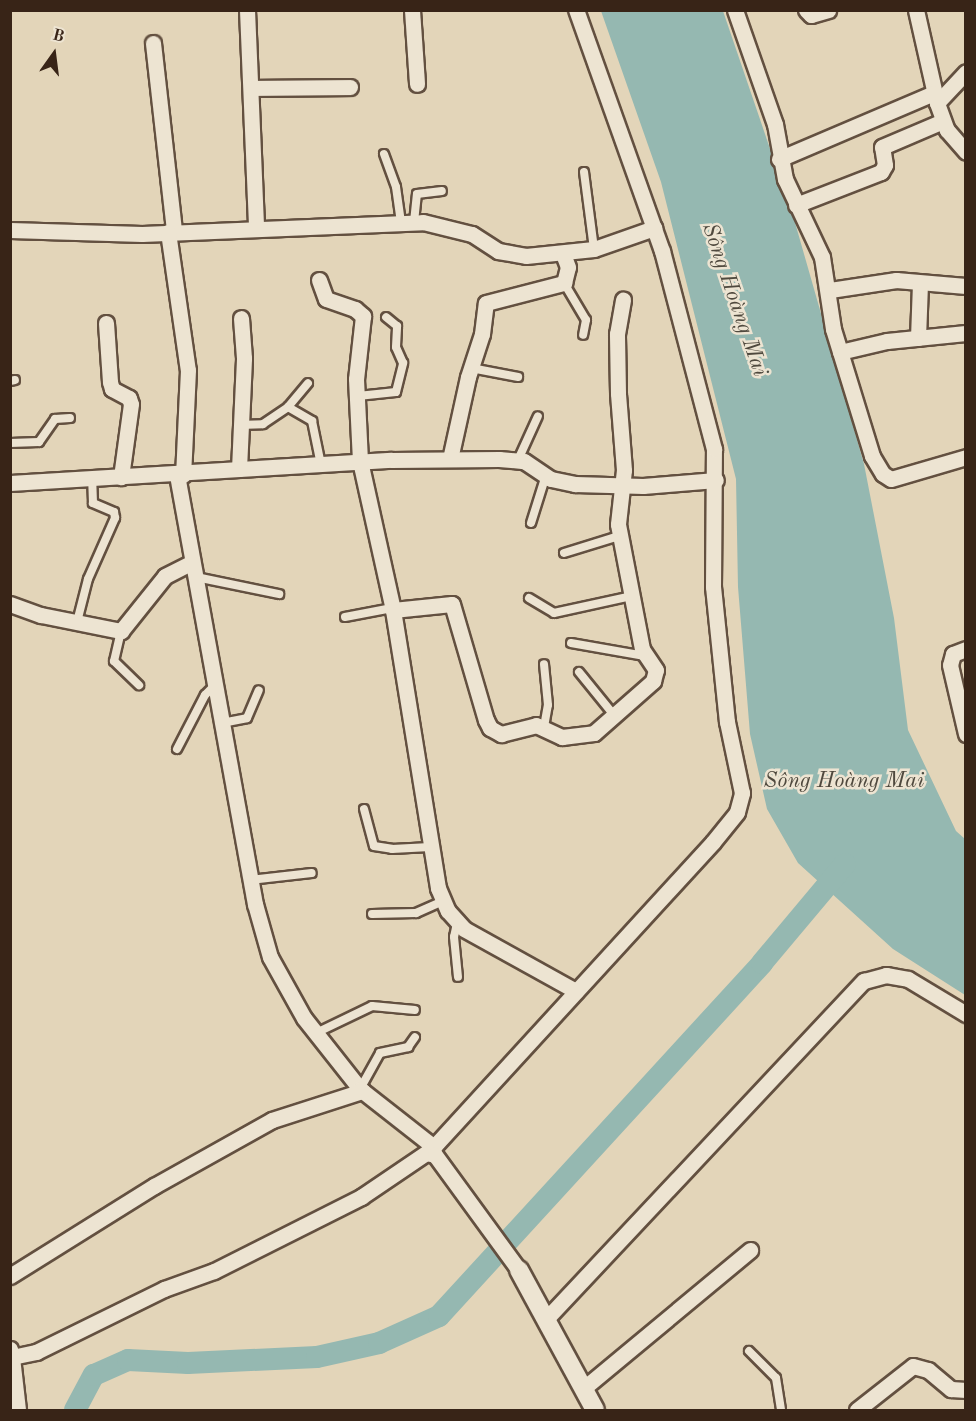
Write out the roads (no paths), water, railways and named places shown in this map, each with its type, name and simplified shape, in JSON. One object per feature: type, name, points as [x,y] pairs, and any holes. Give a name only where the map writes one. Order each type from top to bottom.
[{"type":"street","points":[[248,10],[253,88],[256,227]]},
{"type":"street","points":[[412,10],[417,84]]},
{"type":"street","points":[[18,1410],[11,1353],[55,1345],[164,1289],[214,1271],[326,1217],[431,1149],[737,812],[742,793],[727,722],[713,587],[716,480],[714,449],[654,228],[576,10]]},
{"type":"street","points":[[735,10],[775,124],[779,159],[795,205],[816,243],[830,290],[840,352],[872,456],[886,478],[900,479],[966,457]]},
{"type":"street","points":[[806,10],[811,15],[828,10]]},
{"type":"street","points":[[917,11],[935,98],[943,121],[965,154]]},
{"type":"street","points":[[153,43],[171,232],[188,370],[180,475],[192,570],[250,880],[270,957],[314,1034],[361,1090],[431,1149],[519,1270],[595,1410]]},
{"type":"street","points":[[779,159],[935,98],[966,72]]},
{"type":"street","points":[[253,88],[350,87]]},
{"type":"street","points":[[795,205],[881,172],[885,165],[882,147],[943,121]]},
{"type":"street","points":[[10,230],[171,232],[407,223],[448,226],[504,253],[563,254],[594,249],[654,228]]},
{"type":"street","points":[[450,459],[471,368],[482,334],[486,303],[564,283],[568,267],[563,254]]},
{"type":"street","points":[[319,280],[326,299],[355,309],[363,316],[358,396],[360,461],[393,609],[417,746],[430,847],[443,901],[457,923],[576,991]]},
{"type":"street","points":[[830,290],[896,280],[920,284],[966,286]]},
{"type":"street","points":[[918,338],[920,284]]},
{"type":"street","points":[[393,609],[452,604],[490,728],[501,734],[536,725],[544,727],[552,735],[578,737],[594,733],[653,681],[656,670],[645,656],[619,536],[622,485],[618,334],[623,300]]},
{"type":"street","points":[[239,469],[244,358],[241,318]]},
{"type":"street","points":[[106,323],[112,389],[129,398],[131,404],[121,477]]},
{"type":"street","points":[[840,352],[918,338],[966,333]]},
{"type":"street","points":[[10,483],[180,475],[360,461],[450,459],[518,460],[546,476],[566,483],[622,485],[716,480]]},
{"type":"street","points":[[10,603],[77,622],[122,631],[165,576],[192,570]]},
{"type":"street","points":[[966,649],[950,659],[960,682],[966,734]]},
{"type":"street","points":[[547,1318],[864,981],[886,975],[908,978],[966,1014]]},
{"type":"street","points":[[10,1276],[154,1186],[272,1120],[361,1090]]},
{"type":"street","points":[[584,1388],[750,1250]]},
{"type":"street","points":[[857,1410],[913,1366],[928,1370],[951,1389],[966,1390]]},
{"type":"lane","points":[[384,154],[407,223]]},
{"type":"lane","points":[[584,172],[594,249]]},
{"type":"lane","points":[[407,223],[417,194],[442,191]]},
{"type":"lane","points":[[564,283],[586,320],[583,335]]},
{"type":"lane","points":[[358,396],[396,392],[403,363],[396,347],[397,326],[386,317]]},
{"type":"lane","points":[[471,368],[518,377]]},
{"type":"lane","points":[[240,425],[263,424],[288,407],[308,383]]},
{"type":"lane","points":[[288,407],[312,421],[321,465]]},
{"type":"lane","points":[[518,460],[538,416]]},
{"type":"lane","points":[[10,443],[39,442],[55,419],[70,418]]},
{"type":"lane","points":[[531,523],[546,476]]},
{"type":"lane","points":[[77,622],[88,579],[115,518],[114,512],[93,503],[92,478]]},
{"type":"lane","points":[[564,553],[619,536]]},
{"type":"lane","points":[[192,570],[279,594]]},
{"type":"lane","points":[[529,598],[554,613],[631,596]]},
{"type":"lane","points":[[345,617],[393,609]]},
{"type":"lane","points":[[122,631],[114,661],[138,685]]},
{"type":"lane","points":[[571,643],[645,656]]},
{"type":"lane","points":[[544,664],[548,705],[544,727]]},
{"type":"lane","points":[[579,672],[614,716]]},
{"type":"lane","points":[[177,749],[200,703],[214,686]]},
{"type":"lane","points":[[222,723],[247,718],[259,690]]},
{"type":"lane","points":[[364,809],[374,846],[392,849],[430,847]]},
{"type":"lane","points":[[250,880],[312,873]]},
{"type":"lane","points":[[372,914],[416,913],[443,901]]},
{"type":"lane","points":[[457,923],[458,976]]},
{"type":"lane","points":[[314,1034],[372,1006],[415,1010]]},
{"type":"lane","points":[[361,1090],[380,1053],[408,1047],[415,1037]]},
{"type":"lane","points":[[749,1351],[776,1378],[781,1410]]},
{"type":"water","name":"Sông Hoàng Mai","points":[[601,11],[723,11],[794,219],[864,464],[894,618],[908,730],[956,831],[965,839],[965,995],[893,949],[798,863],[767,809],[750,734],[738,587],[736,479],[661,182]]},
{"type":"waterway","points":[[75,1410],[94,1375],[128,1360],[188,1363],[317,1357],[379,1343],[439,1316],[762,963],[845,864]]}]
